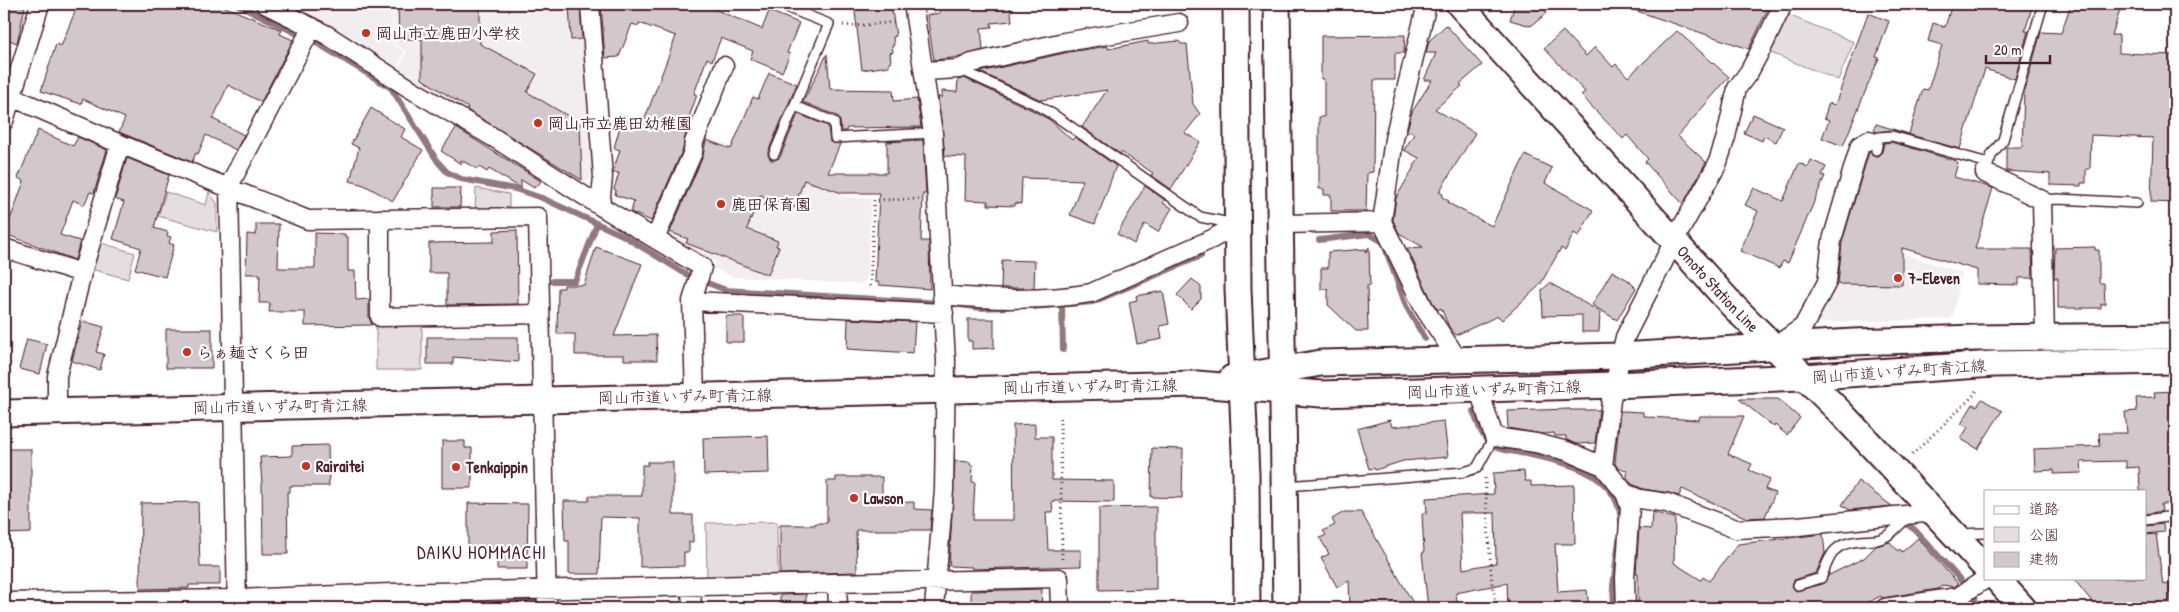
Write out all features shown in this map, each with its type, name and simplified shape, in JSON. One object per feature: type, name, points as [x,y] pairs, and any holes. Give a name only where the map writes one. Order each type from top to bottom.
[{"type":"street","points":[[4,121],[40,4]]},
{"type":"street","points":[[265,4],[308,35],[409,88],[496,139],[600,206],[702,267],[696,287],[694,395]]},
{"type":"street","points":[[590,4],[603,177],[600,206]]},
{"type":"street","points":[[1236,4],[1238,289],[1246,475],[1247,608]]},
{"type":"street","points":[[1277,4],[1286,608]]},
{"type":"street","points":[[1426,4],[1394,140],[1382,222],[1424,308],[1459,361]]},
{"type":"street","name":"Omoto Station Line","points":[[1459,4],[1773,347],[1895,470],[1984,566]]},
{"type":"street","points":[[1603,466],[1613,385],[1625,337],[1674,241],[1717,165],[1726,138],[1737,88],[1749,72],[1783,4]]},
{"type":"street","points":[[914,12],[933,133],[943,304],[945,389],[944,490],[934,608]]},
{"type":"street","points":[[924,71],[959,69],[972,63],[1064,42],[1178,23]]},
{"type":"street","points":[[237,604],[229,186],[308,35]]},
{"type":"street","points":[[655,239],[693,152],[694,142],[724,66]]},
{"type":"street","points":[[12,97],[120,144],[229,186],[308,220],[538,217],[546,608]]},
{"type":"street","points":[[57,412],[57,376],[82,273],[120,144]]},
{"type":"street","points":[[1773,347],[1803,327],[1827,282],[1835,231],[1860,145],[1872,145]]},
{"type":"street","points":[[1987,168],[2042,200],[2045,339]]},
{"type":"street","points":[[380,219],[380,317],[539,314]]},
{"type":"street","points":[[1281,224],[1382,222]]},
{"type":"street","points":[[696,287],[943,304],[981,298],[1073,296],[1091,293],[1212,239],[1238,224]]},
{"type":"street","points":[[4,248],[82,273]]},
{"type":"street","points":[[1282,380],[1321,363],[1620,356],[1976,338],[2045,339],[2175,336]]},
{"type":"street","name":"岡山市道いずみ町青江線","points":[[4,413],[1197,384],[1282,380],[1321,394],[1480,390],[1803,377],[1994,364],[2175,361]]},
{"type":"street","points":[[1480,390],[1490,443],[1536,444],[1567,451],[1603,466],[1625,493],[1630,506],[1625,578],[1626,608]]},
{"type":"street","points":[[1625,493],[1640,499],[1667,503],[1736,529],[1904,521],[1934,512]]},
{"type":"street","points":[[4,602],[237,604],[392,601],[546,590],[1059,578],[1060,608]]},
{"type":"street","points":[[1998,580],[2023,608]]},
{"type":"street","points":[[837,584],[838,608]]},
{"type":"street","points":[[1885,608],[1958,597],[1975,586]]},
{"type":"street","points":[[691,587],[692,608]]},
{"type":"lane","points":[[774,154],[829,24],[778,4]]},
{"type":"lane","points":[[1872,145],[1880,137],[1892,136],[1959,155],[1987,168],[1992,154],[2003,140],[2042,4]]},
{"type":"lane","points":[[959,69],[1035,104],[1054,115],[1200,217],[1238,224]]},
{"type":"lane","points":[[795,106],[834,122],[835,138],[933,133]]},
{"type":"lane","points":[[2042,200],[2058,199],[2137,203]]},
{"type":"lane","points":[[1284,486],[1464,472],[1477,468],[1490,443]]},
{"type":"lane","points":[[2146,520],[2175,516]]},
{"type":"lane","points":[[1798,585],[1821,578],[1837,546],[1852,541],[1881,539],[1904,521]]},
{"type":"lane","points":[[1956,534],[1984,532]]},
{"type":"path","points":[[829,24],[854,26],[914,12]]},
{"type":"path","points":[[860,288],[870,289],[874,200],[937,199]]},
{"type":"path","points":[[1895,470],[1974,395],[1979,386]]},
{"type":"path","points":[[1059,578],[1062,568],[1060,418]]},
{"type":"path","points":[[1479,464],[1487,481],[1492,585],[1498,608]]},
{"type":"shaded area","name":"岡山市立鹿田小学校","points":[[281,4],[393,4],[392,44],[405,52],[396,68],[324,23]]},
{"type":"shaded area","name":"岡山市立鹿田幼稚園","points":[[394,4],[582,4],[594,178],[583,182],[398,69],[407,52],[393,43]]},
{"type":"shaded area","points":[[706,137],[839,187],[840,197],[871,198],[867,279],[861,284],[733,277],[713,268],[715,262],[692,252],[675,239],[670,240],[664,237]]},
{"type":"shaded area","name":"7-Eleven","points":[[1841,233],[1962,273],[1952,319],[1813,323]]},
{"type":"green space","points":[[1781,12],[1854,42],[1838,80],[1766,51]]},
{"type":"green space","points":[[476,188],[509,194],[509,210],[475,209]]},
{"type":"green space","points":[[166,192],[206,205],[209,192],[217,203],[217,232],[158,216]]},
{"type":"green space","points":[[98,242],[135,253],[128,279],[91,269]]},
{"type":"green space","points":[[376,324],[422,324],[422,370],[376,370]]},
{"type":"green space","points":[[777,522],[778,577],[707,578],[706,523]]},
{"type":"building","points":[[4,4],[25,7],[17,43],[4,38]]},
{"type":"building","points":[[78,4],[94,10],[96,4],[218,4],[282,30],[280,34],[293,40],[261,102],[228,85],[213,119],[244,135],[236,150],[206,135],[198,154],[196,153],[192,162],[119,132],[125,118],[83,99],[81,104],[41,91],[56,44],[61,46]]},
{"type":"building","points":[[398,4],[480,4],[480,44],[537,74],[527,92],[580,123],[582,180],[467,110],[468,108],[422,79],[422,39],[399,39]]},
{"type":"building","points":[[569,4],[580,4],[582,39],[571,40]]},
{"type":"building","points":[[601,4],[702,4],[762,29],[769,11],[799,23],[787,53],[790,54],[782,72],[750,59],[753,51],[721,38],[712,61],[707,58],[694,94],[697,95],[684,131],[686,132],[683,149],[651,221],[631,212],[634,201],[615,195],[616,190],[614,189],[619,173],[613,173],[613,171],[620,150],[614,148],[623,115],[644,121],[676,36],[639,23],[638,26],[632,24],[619,57],[605,58]]},
{"type":"building","points":[[854,4],[891,4],[896,36],[893,37],[894,45],[892,46],[893,52],[890,53],[891,62],[889,66],[862,70]]},
{"type":"building","points":[[938,4],[1010,4],[1012,21],[991,23],[992,27],[981,28],[983,50],[960,57],[934,60],[927,15],[940,13]]},
{"type":"building","points":[[1515,4],[1539,4],[1547,13],[1531,26],[1510,20]]},
{"type":"building","points":[[1626,4],[1770,4],[1749,49],[1625,7]]},
{"type":"building","points":[[1952,4],[2033,4],[2015,79],[1985,69],[1960,149],[1893,130],[1874,131],[1876,124],[1909,134],[1923,89],[1928,90],[1942,45],[1928,41],[1933,23],[1945,27]]},
{"type":"building","points":[[2071,4],[2122,4],[2112,35],[2119,35],[2119,53],[2175,55],[2175,203],[2151,202],[2153,138],[2091,135],[2090,169],[2086,169],[2086,183],[2081,183],[2081,186],[2050,185],[2050,174],[2006,171],[2006,147],[2022,147],[2024,92],[2041,32],[2061,33]]},
{"type":"building","points":[[1868,13],[1889,21],[1876,57],[1879,58],[1843,146],[1822,138],[1829,120],[1824,118],[1829,103],[1835,105]]},
{"type":"building","points":[[1446,25],[1482,65],[1460,84],[1462,86],[1435,109],[1475,133],[1439,192],[1443,194],[1442,197],[1449,201],[1448,203],[1492,226],[1525,155],[1552,168],[1545,183],[1593,210],[1579,236],[1574,233],[1565,251],[1561,248],[1540,285],[1502,320],[1498,316],[1456,335],[1449,327],[1441,308],[1438,310],[1433,303],[1407,248],[1423,247],[1399,233],[1393,220],[1396,198],[1419,158],[1404,150],[1414,134],[1410,131],[1406,134],[1412,112],[1432,80],[1424,80],[1436,53],[1426,53],[1429,41]]},
{"type":"building","points":[[1563,31],[1586,56],[1595,47],[1613,67],[1616,64],[1628,77],[1677,31],[1729,77],[1678,136],[1706,162],[1683,204],[1645,162],[1648,159],[1627,135],[1623,139],[1595,110],[1581,95],[1585,92],[1544,48]]},
{"type":"building","points":[[1405,35],[1404,53],[1395,53],[1395,80],[1374,80],[1373,172],[1367,173],[1366,211],[1331,211],[1331,195],[1324,195],[1324,189],[1319,189],[1319,117],[1324,117],[1324,79],[1321,79],[1321,36]]},
{"type":"building","points":[[1148,41],[1148,44],[1179,41],[1181,44],[1187,44],[1193,104],[1200,114],[1185,133],[1200,142],[1171,189],[1151,175],[1153,173],[1121,152],[1120,154],[1082,127],[1107,90],[1041,100],[980,72],[1069,52],[1108,46],[1108,49]]},
{"type":"building","points":[[827,54],[830,89],[893,90],[894,101],[917,99],[921,127],[847,128],[846,131],[841,131],[840,121],[837,116],[803,102]]},
{"type":"building","points":[[769,73],[797,84],[768,152],[771,160],[780,157],[798,114],[828,126],[830,142],[840,144],[828,173],[887,173],[887,142],[923,140],[926,194],[923,194],[921,241],[929,241],[930,289],[879,285],[879,282],[875,282],[879,193],[842,193],[804,180],[794,208],[760,195],[747,229],[778,241],[776,246],[779,247],[768,275],[686,243],[688,239],[670,232],[703,156],[706,140],[731,149],[753,97],[758,99]]},
{"type":"building","points":[[964,78],[1050,120],[1072,140],[1075,137],[1116,166],[1095,224],[1070,215],[1083,180],[1022,178],[1021,204],[1015,203],[1015,206],[988,205],[988,201],[965,200],[966,157],[945,156],[938,97],[942,97],[942,91],[957,92],[958,80]]},
{"type":"building","points":[[371,108],[405,129],[401,137],[423,150],[393,201],[364,185],[350,181],[359,148],[351,144]]},
{"type":"building","points":[[1753,114],[1783,127],[1776,142],[1764,136],[1762,141],[1744,133]]},
{"type":"building","points":[[456,128],[541,181],[537,187],[535,186],[534,188],[521,180],[521,188],[489,169],[487,172],[479,167],[477,169],[461,160],[461,164],[441,151]]},
{"type":"building","points":[[38,130],[73,146],[78,137],[107,150],[94,193],[90,192],[84,205],[73,200],[60,235],[80,241],[75,260],[5,234],[24,181],[18,178]]},
{"type":"building","points":[[1891,142],[1956,161],[1958,163],[1954,177],[1993,188],[1975,249],[2032,249],[2033,278],[2019,278],[2019,285],[1977,284],[1977,270],[1902,248],[1902,285],[1838,284],[1842,242],[1869,152],[1874,156],[1878,156],[1882,152],[1884,143]]},
{"type":"building","points":[[127,158],[169,175],[154,228],[168,232],[167,236],[171,237],[169,243],[174,245],[165,277],[135,269],[141,248],[113,239],[124,202],[115,199]]},
{"type":"building","points":[[1811,160],[1826,167],[1822,175],[1825,176],[1788,263],[1783,261],[1779,268],[1740,251],[1758,211],[1745,205],[1754,188],[1783,201],[1799,163],[1808,167]]},
{"type":"building","points":[[1145,186],[1165,200],[1163,203],[1172,208],[1158,232],[1145,224],[1134,244],[1117,234]]},
{"type":"building","points":[[434,188],[461,188],[460,207],[434,207]]},
{"type":"building","points":[[256,224],[279,224],[278,268],[315,268],[315,233],[345,234],[345,237],[348,237],[348,271],[355,271],[356,300],[369,299],[369,317],[372,325],[305,326],[305,312],[269,312],[270,303],[259,303],[260,274],[246,274],[247,234],[256,235]]},
{"type":"building","points":[[517,230],[518,304],[447,305],[447,273],[429,273],[429,243],[494,242],[494,231]]},
{"type":"building","points":[[596,247],[642,264],[614,336],[656,335],[657,360],[624,360],[624,355],[575,355],[575,334],[557,334],[558,288],[564,288],[564,285],[584,285]]},
{"type":"building","points":[[1369,247],[1370,286],[1367,286],[1368,331],[1356,331],[1328,305],[1328,289],[1321,290],[1321,268],[1328,268],[1328,252],[1366,249],[1366,252]]},
{"type":"building","points":[[2095,247],[2095,250],[2099,250],[2099,283],[2104,283],[2105,304],[2101,304],[2101,308],[2058,308],[2058,278],[2054,278],[2055,248]]},
{"type":"building","points":[[1002,260],[1035,261],[1034,288],[1001,288]]},
{"type":"building","points":[[1612,271],[1628,280],[1636,288],[1617,320],[1592,305]]},
{"type":"building","points":[[1192,279],[1201,287],[1201,299],[1191,309],[1177,295]]},
{"type":"building","points":[[1550,283],[1600,312],[1599,332],[1582,332],[1582,315],[1543,316],[1542,290]]},
{"type":"building","points":[[1163,291],[1169,324],[1160,326],[1162,339],[1137,344],[1129,302],[1137,300],[1136,296]]},
{"type":"building","points":[[726,316],[742,316],[744,319],[744,342],[726,342]]},
{"type":"building","points":[[848,319],[915,322],[913,353],[847,349]]},
{"type":"building","points":[[968,319],[994,319],[994,348],[972,349],[972,341],[968,341]]},
{"type":"building","points":[[82,321],[104,327],[96,352],[104,354],[100,370],[72,361]]},
{"type":"building","points":[[166,329],[212,329],[212,368],[166,368]]},
{"type":"building","points":[[427,337],[518,337],[518,362],[453,357],[453,364],[427,364]]},
{"type":"building","points":[[27,339],[47,344],[40,374],[19,369]]},
{"type":"building","points":[[2175,391],[2175,504],[2161,504],[2162,511],[2146,514],[2146,490],[2140,490],[2139,467],[2126,468],[2126,461],[2081,462],[2082,473],[2054,474],[2054,470],[2035,471],[2034,449],[2100,446],[2099,433],[2127,433],[2125,412],[2137,411],[2136,398],[2155,397],[2154,392]]},
{"type":"building","points":[[1739,399],[1778,399],[1800,418],[1787,435]]},
{"type":"building","points":[[1982,399],[2002,411],[1978,449],[1961,439],[1968,427],[1961,424],[1973,404],[1977,406]]},
{"type":"building","points":[[1599,410],[1595,443],[1577,444],[1566,440],[1566,436],[1555,436],[1554,433],[1542,434],[1508,428],[1507,411]]},
{"type":"building","points":[[1620,411],[1643,412],[1643,416],[1648,417],[1699,420],[1700,416],[1744,416],[1728,454],[1752,464],[1749,470],[1770,479],[1765,489],[1775,493],[1765,517],[1747,518],[1682,489],[1679,496],[1643,489],[1632,484],[1627,478],[1627,470],[1619,469],[1615,464]]},
{"type":"building","points":[[1390,420],[1392,427],[1444,421],[1448,457],[1403,461],[1375,470],[1374,468],[1369,469],[1357,429]]},
{"type":"building","points":[[1035,424],[1035,437],[1052,437],[1052,480],[1114,481],[1114,502],[1052,501],[1053,512],[1046,512],[1048,550],[1081,550],[1081,566],[972,569],[972,567],[949,566],[955,461],[970,462],[970,465],[973,465],[972,482],[975,482],[973,520],[1014,520],[1013,425]]},
{"type":"building","points":[[768,436],[769,473],[704,475],[703,438]]},
{"type":"building","points":[[442,441],[465,441],[465,448],[472,448],[472,488],[442,488]]},
{"type":"building","points":[[328,445],[329,486],[290,486],[290,492],[287,492],[288,554],[263,554],[260,457],[292,456],[292,446]]},
{"type":"building","points":[[1152,448],[1183,449],[1182,498],[1151,497]]},
{"type":"building","points":[[4,449],[31,449],[31,533],[4,534]]},
{"type":"building","points":[[647,462],[673,462],[673,515],[693,515],[693,542],[689,542],[689,552],[684,552],[684,566],[640,567],[640,518],[601,517],[599,574],[569,574],[569,541],[565,541],[564,501],[589,501],[589,496],[642,496],[642,465],[648,465]]},
{"type":"building","points":[[1524,471],[1525,481],[1531,481],[1531,486],[1574,485],[1575,544],[1555,544],[1558,592],[1587,590],[1589,608],[1508,608],[1507,583],[1456,593],[1458,608],[1428,608],[1422,553],[1424,553],[1422,513],[1427,513],[1426,498],[1494,494],[1493,473]],"holes":[[[1460,513],[1495,513],[1496,563],[1463,569]]]},
{"type":"building","points":[[836,477],[882,477],[882,503],[914,502],[914,509],[932,510],[930,530],[856,530],[857,572],[780,574],[780,525],[827,523],[827,481],[836,481]]},
{"type":"building","points":[[1858,481],[1892,506],[1850,510],[1842,505]]},
{"type":"building","points":[[198,502],[200,567],[220,567],[220,585],[189,585],[189,588],[140,589],[141,503]]},
{"type":"building","points":[[468,503],[528,504],[527,569],[497,569],[497,549],[468,548]]},
{"type":"building","points":[[1156,507],[1156,589],[1099,590],[1099,508]]},
{"type":"building","points":[[1344,512],[1361,512],[1416,608],[1350,608],[1349,581],[1337,587],[1321,558],[1329,554],[1320,538],[1326,535],[1323,531],[1335,525],[1332,519]]},
{"type":"building","points":[[1652,512],[1675,518],[1674,563],[1701,580],[1703,577],[1709,581],[1738,544],[1823,534],[1825,553],[1816,573],[1794,580],[1792,586],[1796,591],[1823,584],[1829,575],[1864,558],[1876,546],[1890,542],[1898,551],[1900,549],[1902,552],[1918,538],[1958,584],[1954,587],[1943,585],[1938,589],[1882,598],[1881,596],[1856,608],[1638,608],[1638,573],[1636,573],[1639,528],[1651,529]]},
{"type":"building","points":[[2163,524],[2164,532],[2146,534],[2146,526]]},
{"type":"building","points":[[2156,534],[2163,585],[2169,584],[2172,608],[2097,608],[2075,580],[2146,580],[2146,535]]},
{"type":"building","points":[[1042,589],[1041,608],[971,608],[971,591]]},
{"type":"building","points":[[806,594],[806,608],[780,608],[780,595]]},
{"type":"waterway","points":[[237,4],[320,45],[391,88],[438,162],[447,172],[461,179],[515,189],[542,198],[622,235],[689,276],[726,290],[942,303]]},
{"type":"waterway","points":[[553,281],[575,281],[597,224]]},
{"type":"waterway","points":[[1319,240],[1369,234],[1383,242],[1406,306],[1425,339]]},
{"type":"waterway","points":[[1035,307],[1093,302],[1201,256]]},
{"type":"waterway","points":[[960,305],[981,308],[1007,307]]},
{"type":"waterway","points":[[1062,306],[1063,350]]},
{"type":"waterway","points":[[1473,411],[1482,433],[1493,447],[1567,464],[1598,479],[1610,490],[1618,505],[1621,523]]},
{"type":"waterway","points":[[1899,523],[1908,525],[1915,530],[1975,596],[1976,608]]},
{"type":"waterway","points":[[1614,608],[1613,586],[1619,540]]},
{"type":"place","name":"岡山市立鹿田小学校","points":[[366,33]]},
{"type":"place","name":"岡山市立鹿田幼稚園","points":[[538,123]]},
{"type":"place","name":"鹿田保育園","points":[[721,204]]},
{"type":"place","name":"7-Eleven","points":[[1898,278]]},
{"type":"place","name":"らぁ麺さくら田","points":[[187,352]]},
{"type":"place","name":"Rairaitei","points":[[306,466]]},
{"type":"place","name":"Tenkaippin","points":[[456,467]]},
{"type":"place","name":"Lawson","points":[[854,498]]},
{"type":"district","name":"DAIKU HOMMACHI","points":[[482,552]]}]
